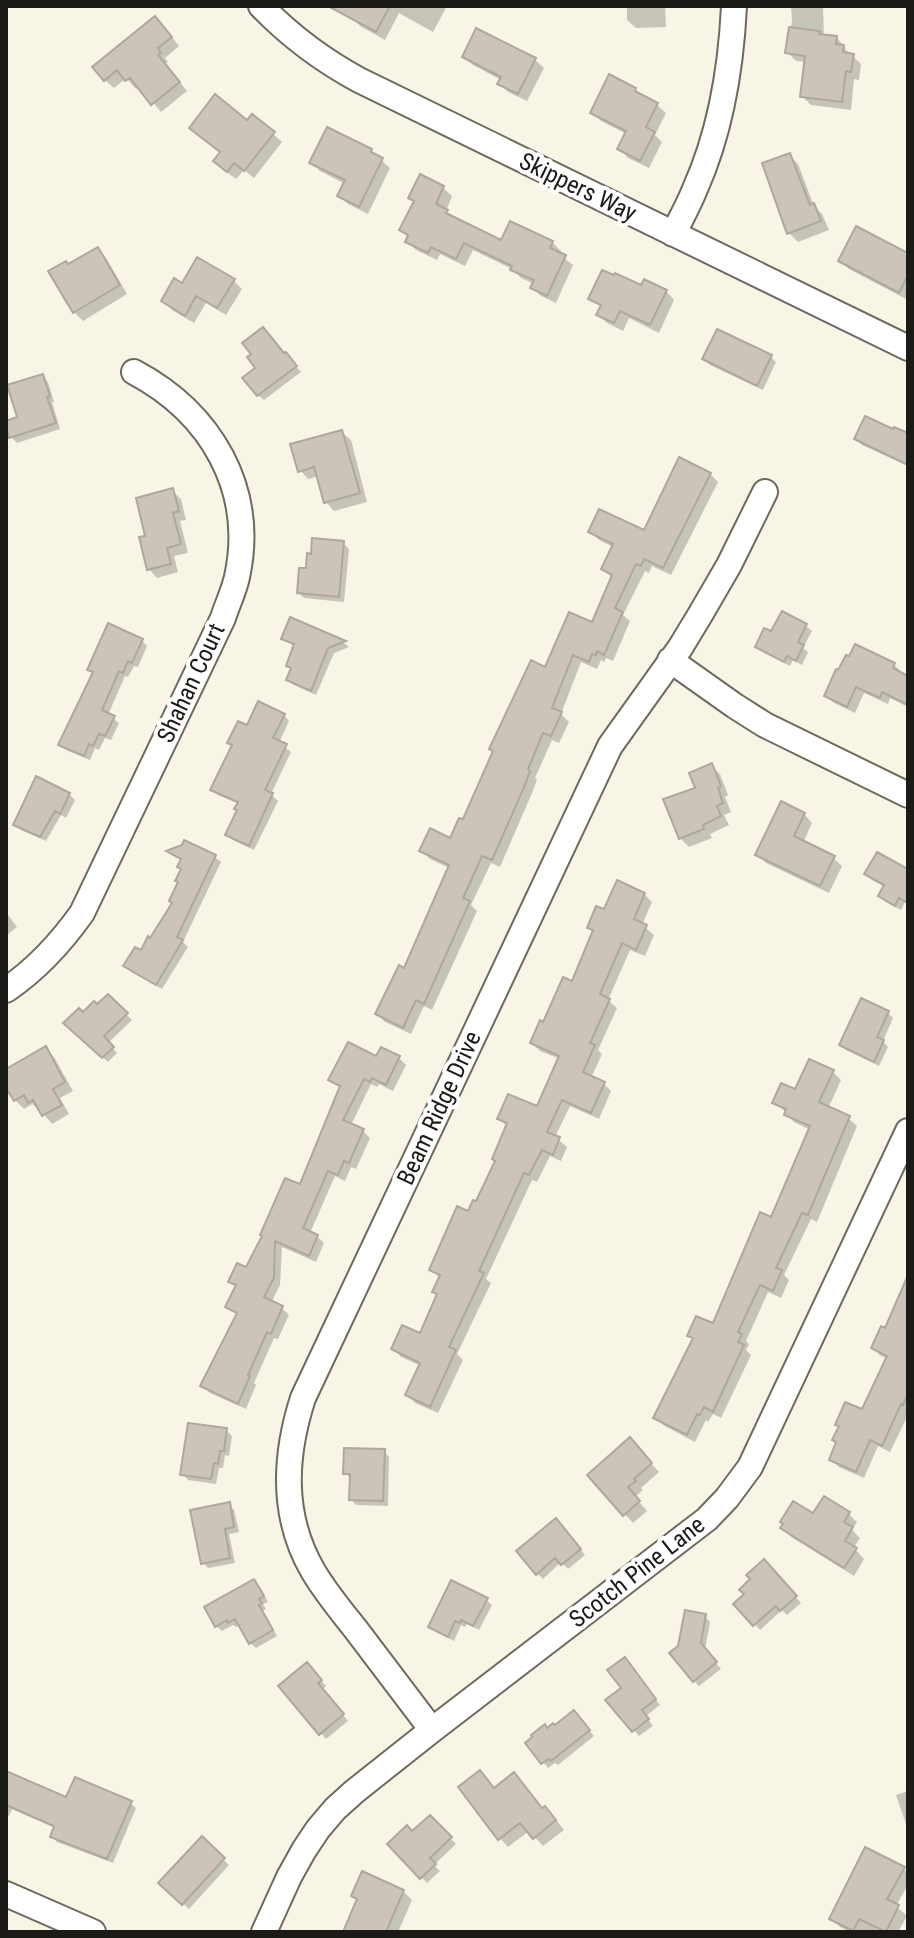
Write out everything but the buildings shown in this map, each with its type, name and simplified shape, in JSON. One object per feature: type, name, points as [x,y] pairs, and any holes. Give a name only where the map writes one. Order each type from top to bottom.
[{"type":"street","name":"Skippers Way","points":[[261,6],[311,51],[359,80],[908,348]]},
{"type":"street","points":[[673,234],[703,170],[721,112],[734,6]]},
{"type":"street","name":"Shahan Court","points":[[6,990],[51,954],[82,913],[223,618],[237,579],[241,549],[240,517],[222,458],[206,431],[185,407],[162,388],[134,372]]},
{"type":"street","name":"Beam Ridge Drive","points":[[432,1730],[324,1588],[308,1561],[294,1521],[289,1490],[288,1469],[294,1428],[303,1398],[595,775],[610,746],[680,648],[729,565],[765,492]]},
{"type":"street","points":[[670,660],[765,725],[908,795]]},
{"type":"street","name":"Scotch Pine Lane","points":[[264,1932],[289,1877],[318,1829],[335,1809],[432,1730],[707,1519],[727,1498],[750,1467],[908,1131]]},
{"type":"street","points":[[6,1894],[93,1932]]}]
